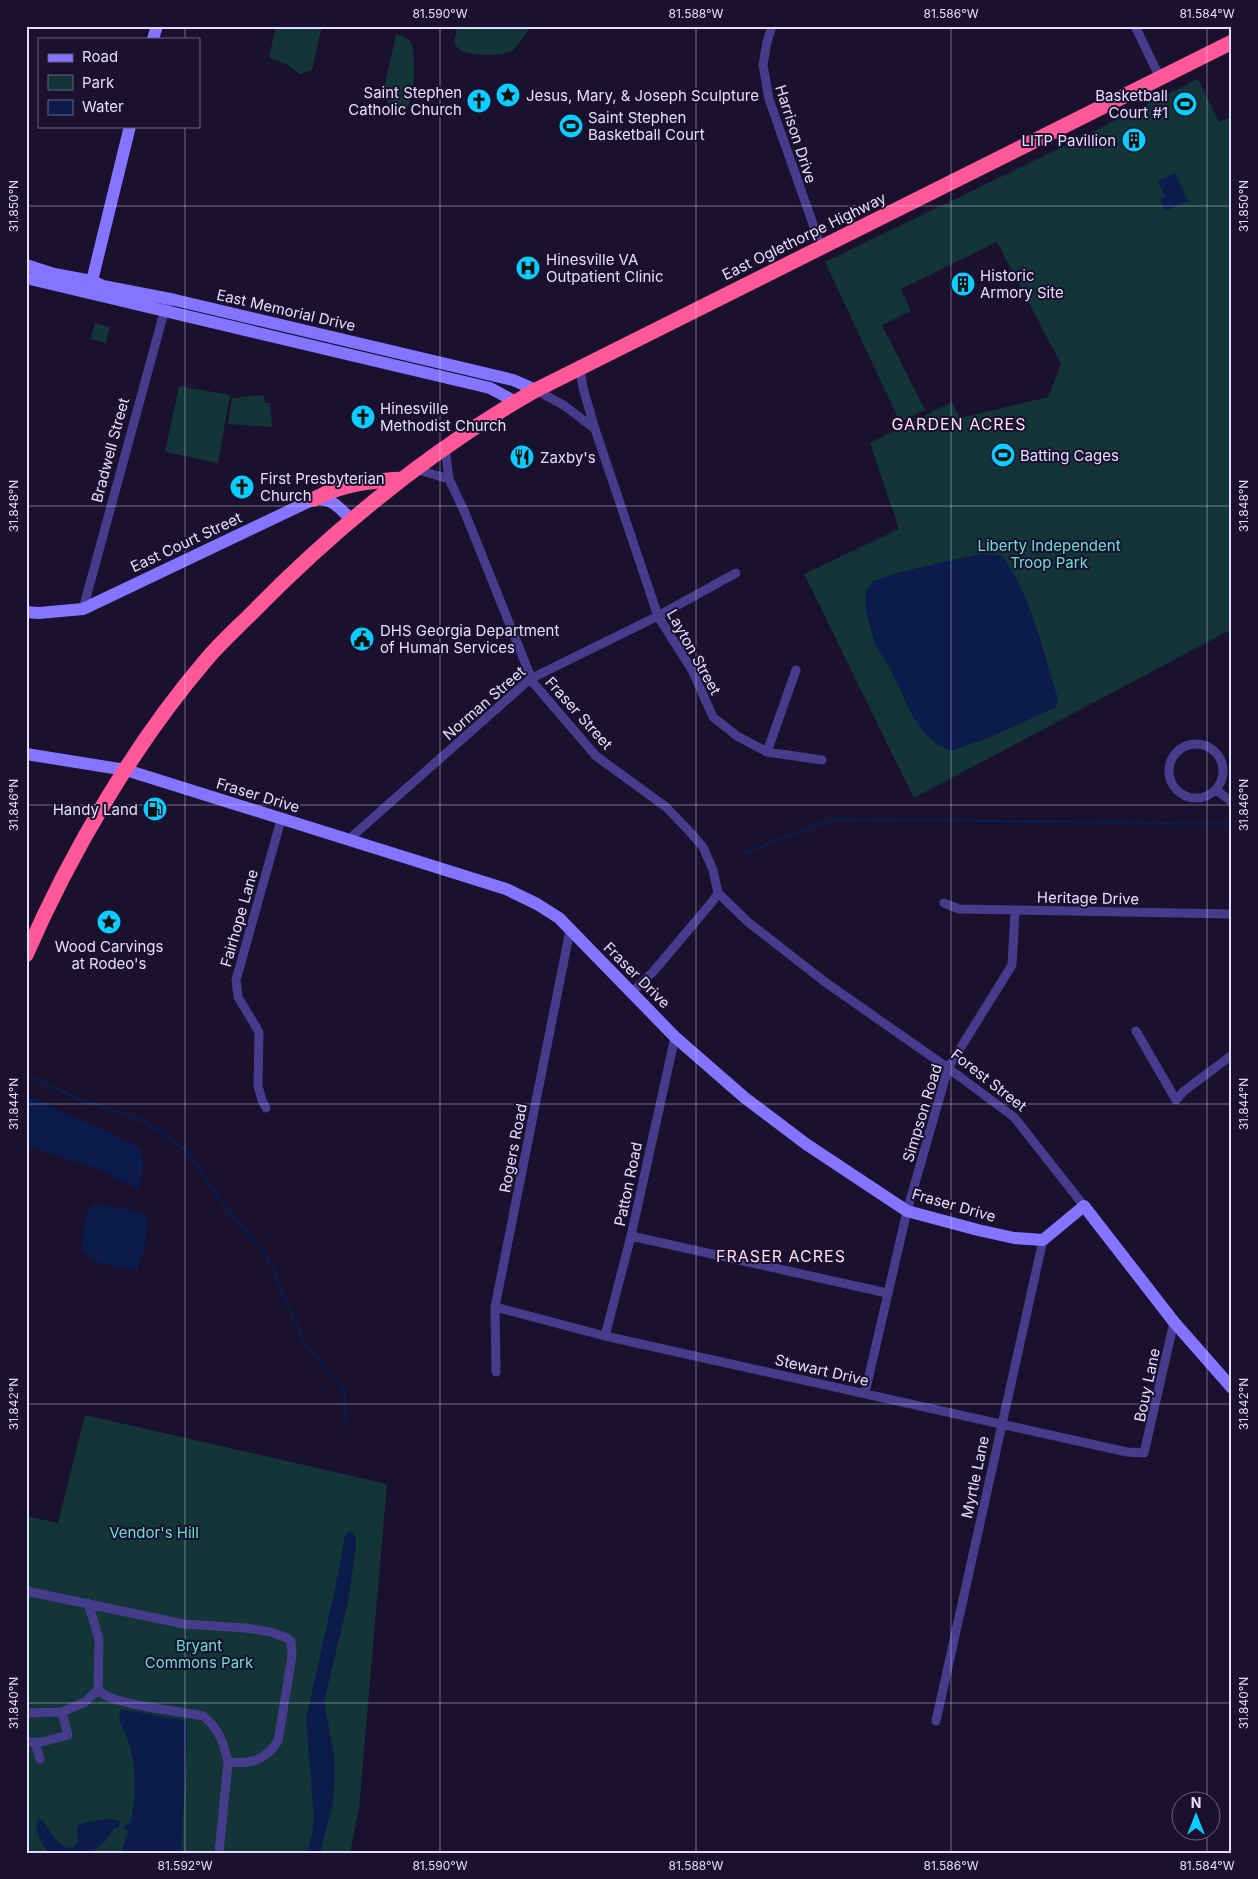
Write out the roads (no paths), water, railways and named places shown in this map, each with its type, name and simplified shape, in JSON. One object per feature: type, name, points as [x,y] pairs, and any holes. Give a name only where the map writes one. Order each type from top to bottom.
[{"type":"highway","name":"East Oglethorpe Highway","points":[[28,947],[73,857],[126,770],[165,712],[206,659],[278,586],[351,519],[401,479],[445,447],[536,390],[1232,42]]},
{"type":"highway","points":[[314,499],[331,490],[355,484],[374,480],[401,479]]},
{"type":"street","name":"Harrison Drive","points":[[772,26],[764,55],[763,74],[777,125],[821,247]]},
{"type":"street","points":[[1135,26],[1160,78]]},
{"type":"street","points":[[90,286],[130,128]]},
{"type":"street","name":"East Memorial Drive","points":[[26,265],[90,286],[513,380],[536,390]]},
{"type":"street","name":"East Memorial Drive","points":[[26,278],[90,286]]},
{"type":"street","name":"East Memorial Drive","points":[[166,304],[490,388],[516,402]]},
{"type":"street","name":"Bradwell Street","points":[[84,609],[166,304]]},
{"type":"street","name":"Layton Street","points":[[580,369],[583,388],[595,429],[658,616],[692,670],[713,716],[737,736],[767,752],[822,760]]},
{"type":"street","points":[[536,390],[565,406],[595,429]]},
{"type":"street","name":"Fraser Street","points":[[445,447],[448,479],[472,531],[530,678],[596,756],[666,807],[690,832],[703,847],[713,870],[718,893]]},
{"type":"street","points":[[415,469],[448,479]]},
{"type":"street","points":[[314,499],[324,498],[332,502],[351,519]]},
{"type":"street","name":"East Court Street","points":[[26,612],[39,613],[84,609],[314,499]]},
{"type":"street","name":"Norman Street","points":[[348,840],[530,678],[658,616],[736,573]]},
{"type":"street","points":[[767,752],[796,670]]},
{"type":"street","points":[[1195,743],[1208,746],[1216,752],[1222,762],[1224,774],[1216,790],[1208,796],[1193,799],[1184,796],[1174,789],[1168,772],[1169,763],[1174,754],[1184,746],[1195,743]]},
{"type":"street","name":"Fraser Drive","points":[[26,754],[126,770],[506,889],[537,904],[559,918],[675,1037],[745,1098],[806,1144],[907,1211],[1014,1238],[1043,1240]]},
{"type":"street","points":[[1216,790],[1232,802]]},
{"type":"street","name":"Fairhope Lane","points":[[266,1108],[258,1086],[259,1032],[238,997],[236,980],[281,820]]},
{"type":"street","points":[[632,992],[653,972],[718,893]]},
{"type":"street","name":"Forest Street","points":[[718,893],[748,922],[825,982],[948,1068],[1014,1117],[1174,1322],[1232,1388]]},
{"type":"street","name":"Heritage Drive","points":[[944,903],[959,909],[1232,914]]},
{"type":"street","name":"Simpson Road","points":[[865,1394],[907,1211],[948,1068],[1012,965],[1015,911]]},
{"type":"street","name":"Rogers Road","points":[[496,1372],[495,1307],[570,930]]},
{"type":"street","points":[[1136,1031],[1176,1100],[1184,1091],[1232,1055]]},
{"type":"street","name":"Patton Road","points":[[605,1336],[631,1236],[675,1037]]},
{"type":"street","points":[[1043,1240],[1084,1206]]},
{"type":"street","points":[[631,1236],[887,1293]]},
{"type":"street","name":"Myrtle Lane","points":[[936,1721],[1043,1240]]},
{"type":"street","name":"Stewart Drive","points":[[495,1307],[605,1336],[1001,1425],[1127,1452],[1144,1453]]},
{"type":"street","name":"Bouy Lane","points":[[1144,1453],[1174,1322]]},
{"type":"street","points":[[26,1590],[184,1624],[246,1628],[271,1632],[287,1638],[291,1642],[292,1656],[278,1742],[270,1753],[255,1761],[228,1762]]},
{"type":"street","points":[[88,1603],[99,1639],[98,1690],[103,1695],[121,1701],[203,1716],[212,1723],[220,1737],[228,1762],[219,1853]]},
{"type":"street","points":[[26,1713],[62,1712],[85,1702],[98,1690]]},
{"type":"street","points":[[40,1759],[31,1742],[68,1735],[62,1712]]},
{"type":"water","points":[[1175,173],[1188,201],[1165,211],[1160,200],[1165,197],[1158,181]]},
{"type":"water","points":[[980,554],[1001,555],[1012,571],[1035,624],[1058,698],[1056,707],[991,737],[951,751],[926,735],[912,715],[890,668],[875,645],[865,605],[866,591],[873,581],[900,572]]},
{"type":"water","points":[[26,1096],[42,1101],[66,1114],[114,1134],[141,1149],[143,1169],[138,1188],[99,1169],[26,1146]]},
{"type":"water","points":[[95,1204],[146,1214],[147,1229],[145,1243],[137,1270],[100,1263],[89,1257],[81,1248],[87,1211]]},
{"type":"water","points":[[349,1531],[354,1534],[356,1542],[354,1562],[348,1601],[324,1702],[334,1754],[333,1804],[320,1853],[307,1853],[314,1816],[306,1719],[345,1536]]},
{"type":"water","points":[[121,1709],[187,1721],[181,1853],[121,1853],[129,1830],[124,1829],[126,1823],[130,1824],[133,1811],[135,1785],[129,1744],[119,1720]]},
{"type":"water","points":[[38,1819],[42,1820],[57,1841],[67,1848],[74,1847],[78,1841],[77,1829],[79,1825],[100,1820],[111,1819],[120,1821],[119,1828],[114,1828],[101,1845],[94,1850],[70,1854],[49,1853],[39,1837]]},
{"type":"waterway","points":[[745,853],[833,819],[1232,824]]},
{"type":"waterway","points":[[26,1075],[81,1100],[146,1122],[186,1151],[226,1208],[268,1258],[305,1344],[344,1389],[346,1426]]},
{"type":"place","name":"Jesus, Mary, & Joseph Sculpture","points":[[508,95]]},
{"type":"place","name":"Saint Stephen Catholic Church","points":[[479,101]]},
{"type":"place","name":"Basketball Court #1","points":[[1185,104]]},
{"type":"place","name":"Saint Stephen Basketball Court","points":[[571,126]]},
{"type":"place","name":"LITP Pavillion","points":[[1134,140]]},
{"type":"place","name":"Hinesville VA Outpatient Clinic","points":[[528,268]]},
{"type":"place","name":"Historic Armory Site","points":[[963,284]]},
{"type":"place","name":"Hinesville Methodist Church","points":[[363,417]]},
{"type":"place","name":"Batting Cages","points":[[1003,455]]},
{"type":"place","name":"Zaxby's","points":[[522,457]]},
{"type":"place","name":"First Presbyterian Church","points":[[242,487]]},
{"type":"place","name":"DHS Georgia Department of Human Services","points":[[362,639]]},
{"type":"place","name":"Handy Land","points":[[155,809]]},
{"type":"place","name":"Wood Carvings at Rodeo's","points":[[109,922]]},
{"type":"district","name":"GARDEN ACRES","points":[[959,424]]},
{"type":"district","name":"FRASER ACRES","points":[[781,1256]]},
{"type":"park label","name":"Liberty Independent Troop Park","points":[[1049,554]]},
{"type":"park label","name":"Vendor's Hill","points":[[154,1532]]},
{"type":"park label","name":"Bryant Commons Park","points":[[199,1654]]}]
